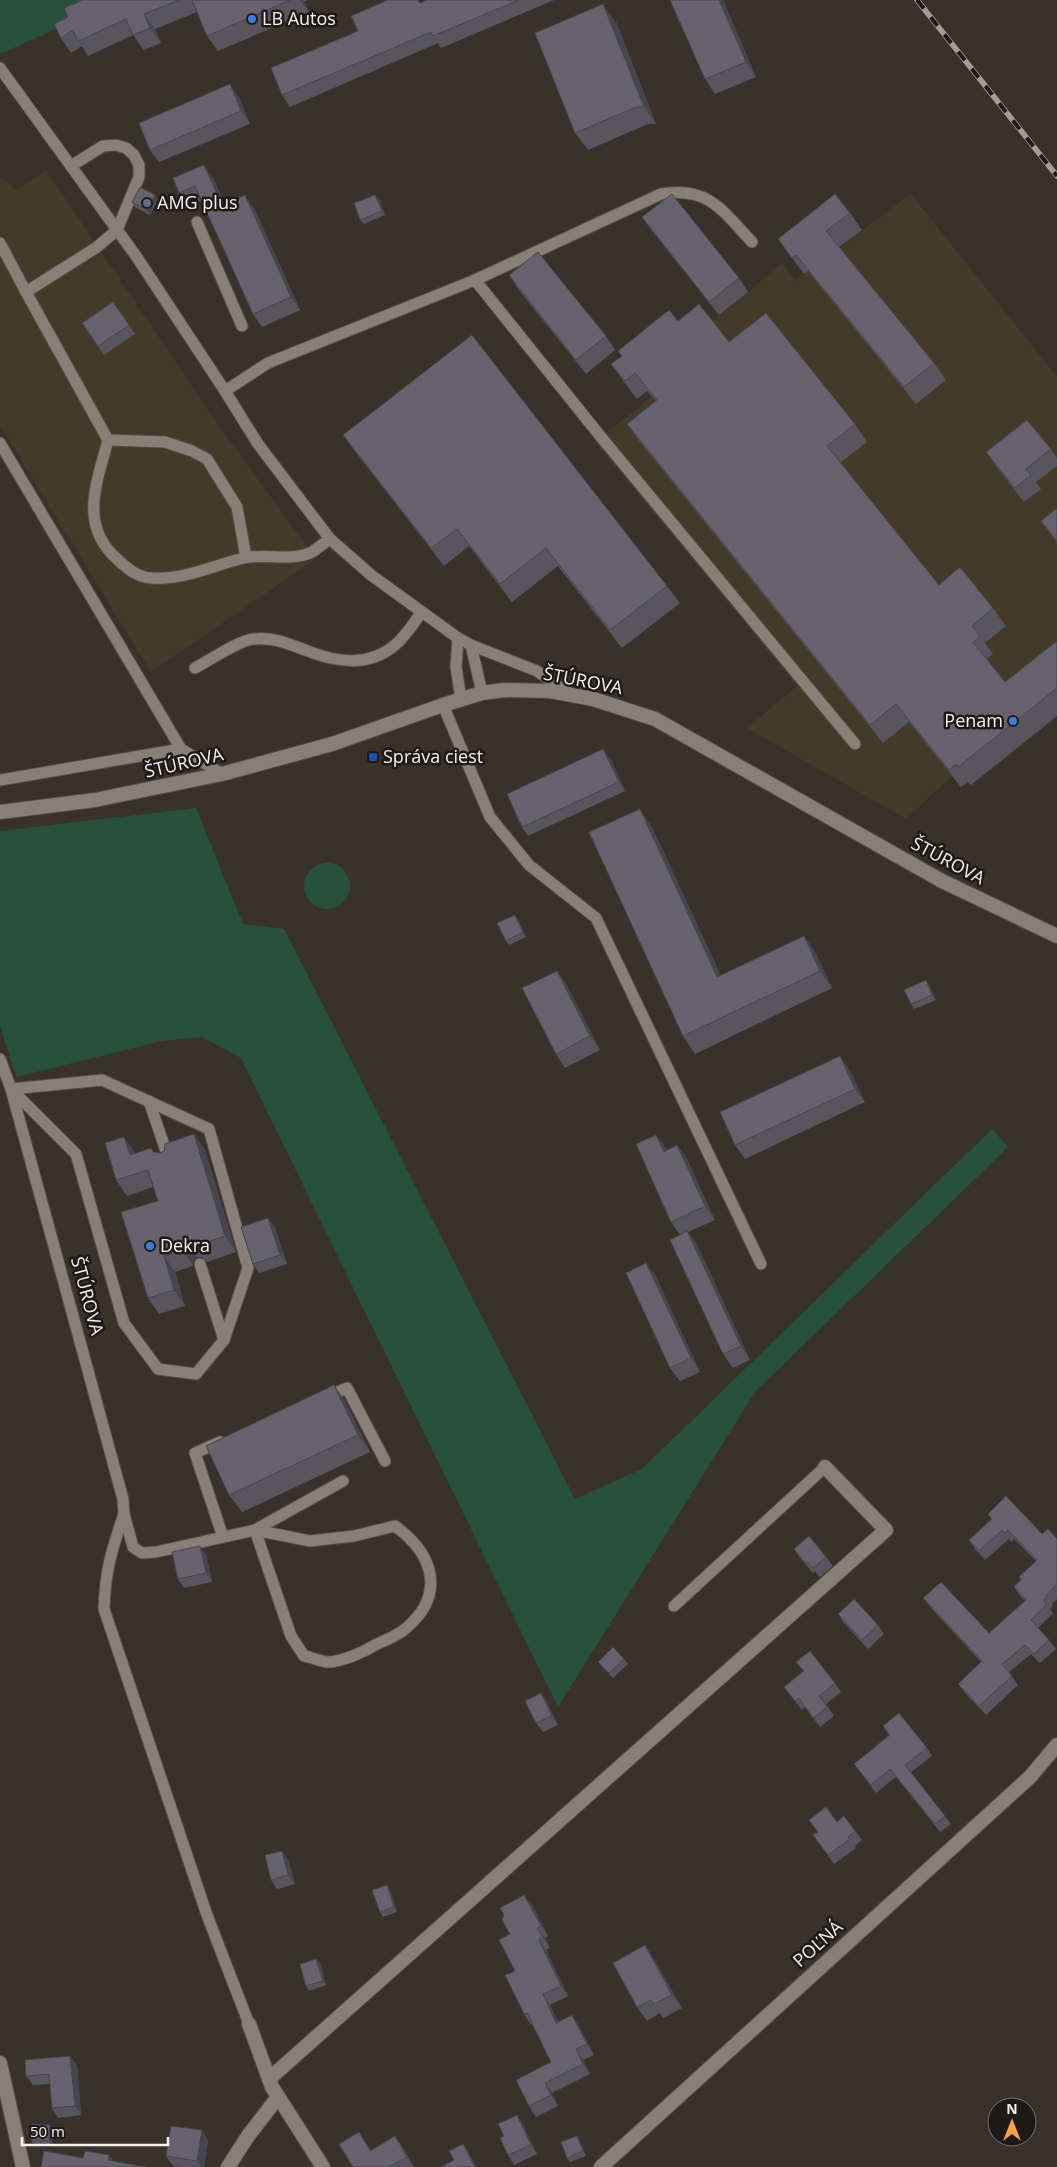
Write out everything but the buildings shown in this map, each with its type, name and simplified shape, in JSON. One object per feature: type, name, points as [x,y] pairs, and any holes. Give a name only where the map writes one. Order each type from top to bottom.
[{"type":"street","name":"ŠTÚROVA","points":[[0,812],[95,800],[222,774],[332,744],[461,698],[482,693],[528,690],[570,694],[607,702],[655,719],[942,881],[1057,936]]},
{"type":"street","points":[[269,2079],[886,1530],[825,1467]]},
{"type":"street","name":"POĽNÁ","points":[[601,2167],[1030,1776],[1057,1745]]},
{"type":"street","points":[[249,2024],[269,2079],[323,2167]]},
{"type":"street","points":[[0,2062],[23,2167]]},
{"type":"street","points":[[228,2167],[278,2096]]},
{"type":"lane","points":[[0,68],[117,230],[226,391],[258,444],[330,539],[371,575],[458,638],[537,671],[570,694]]},
{"type":"lane","points":[[26,292],[97,248],[117,230],[139,177],[139,165],[134,155],[126,148],[116,145],[102,146],[71,166]]},
{"type":"lane","points":[[226,391],[268,363],[475,280],[661,194],[688,192],[703,196],[717,205],[752,242]]},
{"type":"lane","points":[[197,222],[242,326]]},
{"type":"lane","points":[[0,243],[108,440],[93,498],[97,528],[103,544],[134,574],[151,578],[181,576],[246,557],[292,557],[311,552],[330,539]]},
{"type":"lane","points":[[475,280],[601,437],[855,744]]},
{"type":"lane","points":[[108,440],[165,442],[192,451],[207,459],[237,507],[246,557]]},
{"type":"lane","points":[[0,443],[181,748],[222,774]]},
{"type":"lane","points":[[195,668],[251,639],[284,641],[336,661],[369,659],[397,644],[422,612]]},
{"type":"lane","points":[[458,638],[456,667],[461,698]]},
{"type":"lane","points":[[471,645],[482,693]]},
{"type":"lane","points":[[443,705],[490,817],[529,865],[596,918],[761,1264]]},
{"type":"lane","points":[[0,780],[181,748]]},
{"type":"lane","name":"ŠTÚROVA","points":[[0,1059],[10,1089],[123,1499],[124,1514],[133,1547],[142,1553],[156,1552],[255,1530]]},
{"type":"lane","points":[[10,1089],[102,1080],[209,1128],[248,1268],[224,1340]]},
{"type":"lane","name":"ŠTÚROVA","points":[[10,1089],[76,1154],[124,1323],[158,1369],[196,1374],[224,1340]]},
{"type":"lane","points":[[149,1101],[169,1162]]},
{"type":"lane","points":[[200,1264],[224,1340]]},
{"type":"lane","points":[[312,1404],[347,1388],[385,1461]]},
{"type":"lane","points":[[223,1537],[195,1453],[231,1438]]},
{"type":"lane","points":[[674,1606],[825,1467]]},
{"type":"lane","points":[[255,1530],[343,1481]]},
{"type":"lane","points":[[124,1514],[110,1555],[105,1582],[104,1609],[207,1915],[249,2024]]},
{"type":"lane","points":[[395,1526],[411,1538],[422,1551],[432,1574],[426,1605],[404,1630],[360,1654],[327,1662],[304,1656],[291,1636],[255,1530],[310,1541],[354,1536],[395,1526]]},
{"type":"shaded area","points":[[46,170],[214,419],[316,559],[151,672],[0,425],[0,177],[16,190]]},
{"type":"shaded area","name":"Penam","points":[[911,194],[1057,377],[1057,716],[971,785],[968,782],[961,787],[952,776],[906,819],[747,728],[797,686],[595,442],[724,339],[712,322],[782,263],[795,281]]},
{"type":"green space","points":[[0,0],[122,0],[0,54]]},
{"type":"green space","points":[[196,808],[243,924],[284,929],[575,1499],[642,1469],[992,1129],[1008,1147],[755,1392],[558,1707],[241,1058],[202,1037],[161,1041],[16,1077],[0,1026],[0,831]]},
{"type":"green space","points":[[332,863],[336,864],[346,873],[349,877],[349,895],[340,905],[332,909],[322,909],[314,905],[305,895],[304,881],[308,873],[318,864]]},
{"type":"railway","points":[[917,0],[1057,176]]},
{"type":"place","name":"LB Autos","points":[[252,19]]},
{"type":"place","name":"AMG plus","points":[[147,203]]},
{"type":"place","name":"Penam","points":[[1013,721]]},
{"type":"place","name":"Správa ciest","points":[[373,757]]},
{"type":"place","name":"Dekra","points":[[150,1246]]}]
